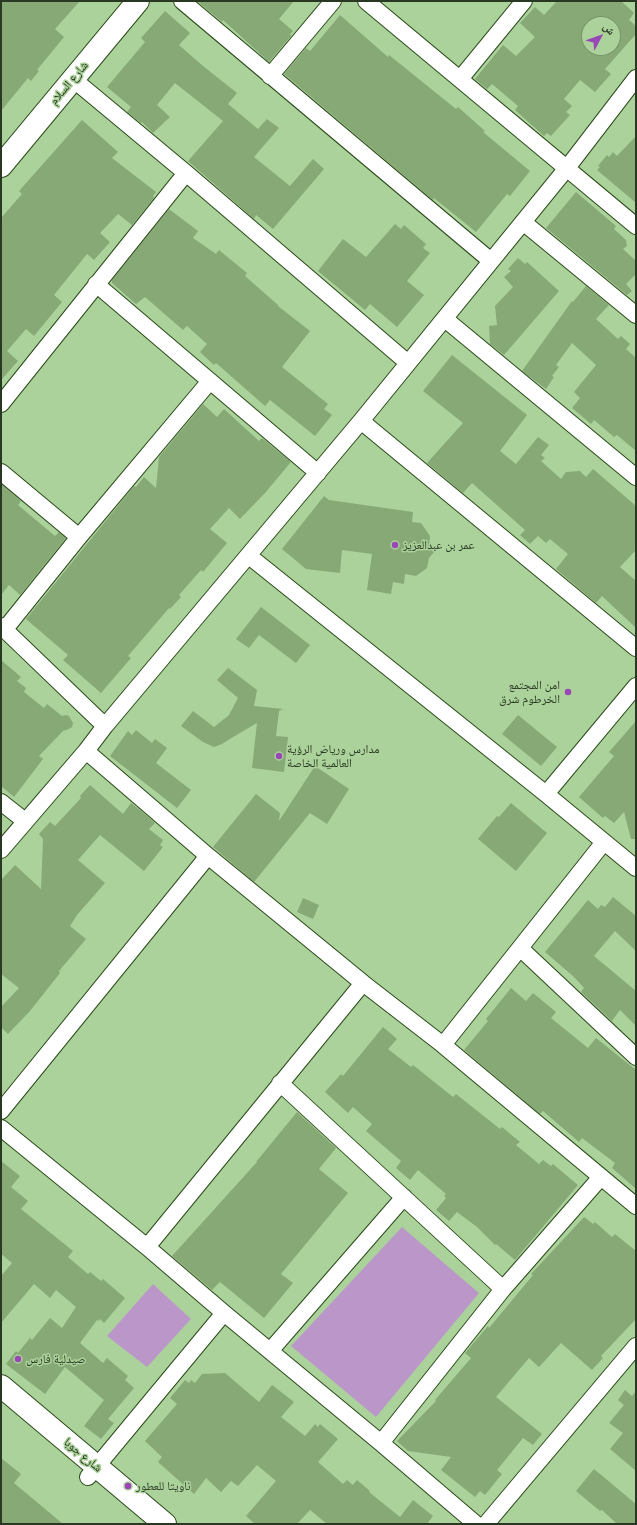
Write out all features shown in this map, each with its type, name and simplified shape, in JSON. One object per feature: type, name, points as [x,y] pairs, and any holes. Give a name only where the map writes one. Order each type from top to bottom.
[{"type":"street","name":"شارع السلام","points":[[1,166],[138,1]]},
{"type":"street","points":[[182,1],[491,261]]},
{"type":"street","points":[[270,76],[333,1]]},
{"type":"street","points":[[366,1],[636,226]]},
{"type":"street","points":[[460,79],[524,1]]},
{"type":"street","points":[[1,850],[86,751],[105,726],[362,421],[567,168],[636,78]]},
{"type":"street","points":[[73,79],[186,173],[408,363]]},
{"type":"street","points":[[1,404],[186,173]]},
{"type":"street","points":[[523,222],[635,313]]},
{"type":"street","points":[[96,284],[318,473]]},
{"type":"street","points":[[445,319],[636,477]]},
{"type":"street","points":[[105,726],[3,628],[210,381]]},
{"type":"street","points":[[362,421],[636,648]]},
{"type":"street","points":[[1,472],[79,537]]},
{"type":"street","points":[[249,556],[636,868]]},
{"type":"street","points":[[546,794],[634,691]]},
{"type":"street","points":[[86,751],[208,856],[363,983],[443,1045],[636,1206]]},
{"type":"street","points":[[1,802],[25,821]]},
{"type":"street","points":[[443,1045],[604,842]]},
{"type":"street","points":[[1,1111],[208,856]]},
{"type":"street","points":[[520,948],[636,1057]]},
{"type":"street","points":[[147,1247],[363,983]]},
{"type":"street","points":[[280,1083],[503,1289]]},
{"type":"street","points":[[1,1128],[147,1247],[224,1314],[381,1443],[476,1524]]},
{"type":"street","points":[[381,1443],[503,1289],[601,1177]]},
{"type":"street","points":[[270,1351],[404,1197]]},
{"type":"street","points":[[92,1471],[224,1314]]},
{"type":"street","points":[[486,1524],[636,1346]]},
{"type":"street","name":"شارع جوبا","points":[[1,1386],[92,1471],[143,1524]]},
{"type":"street","name":"شارع جوبا","points":[[1,1405],[165,1524]]},
{"type":"shaded area","points":[[402,1227],[479,1293],[376,1417],[291,1346]]},
{"type":"shaded area","points":[[153,1284],[191,1319],[147,1367],[107,1336]]},
{"type":"building","points":[[1,1],[80,1],[55,29],[64,37],[37,70],[39,71],[31,81],[28,78],[1,111]]},
{"type":"building","points":[[197,1],[294,1],[279,19],[293,31],[290,34],[291,36],[269,62],[223,20],[222,22]]},
{"type":"building","points":[[557,1],[621,1],[634,13],[629,20],[636,26],[636,34],[621,51],[621,16],[581,16],[581,56],[617,56],[605,69],[611,74],[595,92],[580,80],[564,99],[572,106],[566,112],[570,115],[551,136],[547,133],[544,136],[515,110],[518,106],[492,84],[487,89],[475,79],[503,45],[516,56],[535,37],[520,23],[535,7],[544,15]]},
{"type":"building","points":[[165,11],[190,33],[179,45],[237,93],[228,104],[258,129],[267,119],[279,128],[254,157],[290,186],[313,159],[324,169],[273,229],[256,215],[254,219],[188,161],[223,121],[175,83],[157,105],[170,117],[153,133],[142,122],[141,123],[127,112],[131,107],[107,87],[145,42],[141,38]]},
{"type":"building","points":[[340,15],[388,57],[389,55],[456,109],[458,107],[485,131],[483,132],[530,171],[510,196],[507,194],[476,232],[434,198],[433,200],[284,74],[306,48],[310,51]]},
{"type":"building","points":[[82,120],[118,152],[112,158],[156,192],[153,196],[154,198],[132,225],[118,214],[100,233],[110,242],[94,260],[87,254],[54,295],[62,302],[34,336],[26,329],[7,351],[18,361],[1,380],[1,218],[22,194],[19,191]]},
{"type":"building","points":[[636,136],[636,203],[597,170],[600,167],[598,166],[607,155],[609,157],[613,152],[617,156]]},
{"type":"building","points":[[576,192],[616,226],[614,229],[626,240],[627,246],[623,249],[636,261],[636,274],[626,284],[632,291],[627,295],[546,228]]},
{"type":"building","points":[[169,209],[198,231],[193,238],[216,254],[219,250],[247,273],[245,276],[278,306],[310,331],[282,367],[328,404],[324,409],[332,415],[315,436],[270,400],[265,406],[216,363],[214,365],[200,352],[207,344],[187,326],[183,330],[145,297],[136,304],[112,283],[112,280]]},
{"type":"building","points":[[395,224],[401,229],[404,225],[426,244],[423,248],[430,253],[407,281],[424,295],[397,327],[370,304],[365,310],[318,271],[343,239],[366,257]]},
{"type":"building","points":[[518,258],[525,264],[527,262],[559,291],[504,355],[490,344],[489,326],[497,325],[495,306],[513,287],[504,277],[511,271],[508,269]]},
{"type":"building","points":[[586,286],[609,305],[596,319],[618,339],[621,336],[630,344],[626,349],[636,358],[636,451],[617,435],[614,437],[594,420],[591,424],[572,408],[580,398],[574,392],[596,365],[572,343],[556,365],[559,367],[552,376],[554,377],[546,389],[522,371],[572,301],[573,302]]},
{"type":"building","points":[[452,355],[527,415],[500,451],[516,464],[538,437],[549,445],[541,455],[545,458],[541,461],[561,479],[566,472],[580,471],[586,477],[593,469],[636,506],[636,550],[620,567],[636,581],[636,628],[602,596],[596,603],[556,569],[568,554],[550,539],[546,543],[538,536],[530,544],[520,535],[525,530],[472,483],[463,493],[427,463],[463,423],[423,391]]},
{"type":"building","points":[[203,404],[217,417],[224,409],[259,441],[262,438],[291,462],[265,493],[240,519],[229,508],[210,529],[227,543],[203,572],[201,570],[179,595],[181,597],[170,609],[169,608],[128,656],[131,658],[101,693],[63,660],[68,655],[26,619],[134,486],[136,487],[144,477],[156,488],[159,457]]},
{"type":"building","points":[[1,484],[21,501],[18,505],[55,536],[59,532],[66,538],[20,595],[9,585],[1,595]]},
{"type":"building","points":[[324,496],[329,500],[413,512],[412,522],[421,523],[430,536],[429,546],[434,552],[429,558],[427,568],[416,576],[405,574],[404,584],[393,582],[391,594],[367,590],[372,554],[342,550],[340,573],[306,569],[282,549]]},
{"type":"building","points":[[261,607],[310,645],[296,663],[259,635],[249,648],[236,639]]},
{"type":"building","points":[[1,660],[21,677],[17,681],[26,688],[24,692],[44,708],[47,704],[62,716],[69,716],[73,723],[72,727],[63,731],[39,756],[43,759],[14,797],[1,786]]},
{"type":"building","points":[[228,668],[257,690],[254,706],[283,709],[279,711],[276,736],[288,737],[284,772],[252,768],[257,723],[222,744],[214,747],[203,742],[181,726],[193,711],[214,727],[229,715],[238,698],[217,680]]},
{"type":"building","points":[[518,715],[557,747],[541,766],[502,734]]},
{"type":"building","points":[[636,721],[636,839],[631,839],[624,812],[614,823],[605,816],[603,818],[579,797],[614,756],[609,752]]},
{"type":"building","points":[[136,730],[152,743],[155,739],[167,748],[156,763],[191,790],[177,808],[110,756],[128,731],[132,735]]},
{"type":"building","points":[[315,766],[349,789],[327,824],[310,813],[254,882],[213,847],[256,794],[280,813],[279,821]]},
{"type":"building","points":[[90,785],[123,814],[131,803],[140,810],[155,823],[149,829],[163,840],[160,845],[163,847],[144,871],[100,835],[78,860],[105,883],[77,915],[70,926],[86,939],[59,971],[60,973],[30,1011],[8,1034],[1,1027],[1,1007],[19,988],[1,974],[1,880],[15,865],[41,889],[43,839],[39,834],[50,822],[55,826],[81,798],[80,796]]},
{"type":"building","points":[[511,803],[547,833],[516,871],[478,839],[497,816],[499,817]]},
{"type":"building","points":[[613,897],[636,916],[636,951],[615,931],[594,956],[636,991],[636,1026],[620,1010],[612,1021],[581,992],[584,988],[574,977],[545,952],[588,900],[598,909],[601,905],[605,907]]},
{"type":"building","points":[[303,898],[319,905],[313,919],[297,912]]},
{"type":"building","points":[[511,988],[526,1001],[533,993],[556,1012],[551,1018],[588,1048],[596,1038],[636,1070],[636,1189],[612,1168],[615,1163],[582,1138],[579,1142],[543,1111],[540,1114],[464,1050],[488,1021],[486,1019]]},
{"type":"building","points":[[383,1027],[397,1039],[388,1049],[411,1067],[413,1065],[453,1097],[456,1094],[500,1129],[502,1127],[520,1142],[516,1145],[539,1164],[543,1160],[551,1166],[553,1164],[578,1185],[515,1260],[457,1212],[449,1221],[436,1210],[446,1198],[444,1196],[446,1194],[418,1170],[410,1180],[396,1168],[401,1161],[366,1131],[372,1124],[353,1107],[348,1113],[325,1092],[341,1074],[343,1076]]},
{"type":"building","points":[[297,1112],[336,1148],[319,1169],[348,1193],[281,1274],[293,1283],[264,1318],[220,1282],[212,1290],[172,1256],[257,1162]]},
{"type":"building","points":[[1,1161],[20,1176],[11,1187],[28,1201],[21,1209],[73,1251],[68,1257],[88,1274],[90,1272],[101,1281],[103,1279],[125,1298],[104,1323],[100,1319],[99,1321],[97,1320],[80,1343],[103,1363],[107,1358],[128,1376],[125,1380],[134,1388],[108,1419],[114,1423],[101,1439],[84,1426],[104,1400],[65,1367],[45,1394],[6,1364],[16,1351],[18,1353],[30,1338],[32,1340],[50,1318],[62,1328],[76,1307],[56,1290],[50,1298],[34,1284],[1,1323],[1,1276],[12,1263],[1,1254]]},
{"type":"building","points":[[584,1217],[593,1224],[595,1222],[612,1237],[615,1234],[636,1251],[636,1319],[601,1356],[603,1358],[592,1370],[561,1343],[539,1367],[529,1358],[496,1397],[542,1434],[533,1445],[523,1438],[497,1470],[502,1474],[485,1495],[480,1491],[475,1497],[441,1470],[451,1457],[408,1451],[397,1441],[436,1401],[435,1400],[471,1358],[465,1353],[488,1326],[489,1328],[533,1275],[531,1274]]},
{"type":"building","points":[[225,1373],[259,1402],[272,1385],[294,1402],[281,1417],[305,1436],[315,1424],[318,1427],[320,1424],[338,1439],[318,1462],[343,1484],[347,1480],[353,1485],[357,1480],[370,1491],[369,1492],[400,1517],[413,1500],[433,1516],[427,1524],[327,1524],[310,1510],[297,1524],[255,1524],[246,1516],[276,1481],[257,1465],[238,1486],[231,1481],[221,1492],[206,1478],[194,1494],[158,1462],[162,1457],[145,1441],[177,1404],[170,1398],[185,1380],[189,1383],[191,1380],[195,1383],[202,1374]]},
{"type":"building","points":[[625,1390],[632,1396],[636,1391],[636,1471],[610,1449],[623,1433],[609,1423],[624,1405],[618,1400]]},
{"type":"building","points":[[1,1458],[21,1474],[14,1483],[63,1524],[1,1524]]},
{"type":"building","points":[[594,1469],[636,1504],[636,1524],[617,1524],[602,1510],[600,1511],[576,1491]]},
{"type":"place","name":"عمر بن عبدالعزيز","points":[[395,545]]},
{"type":"place","name":"امن المجتمع الخرطوم شرق","points":[[568,692]]},
{"type":"place","name":"مدارس ورياض الرؤية العالمية الخاصة","points":[[279,756]]},
{"type":"place","name":"صيدلية فارس","points":[[18,1359]]},
{"type":"place","name":"ناويتا للعطور","points":[[128,1486]]}]
